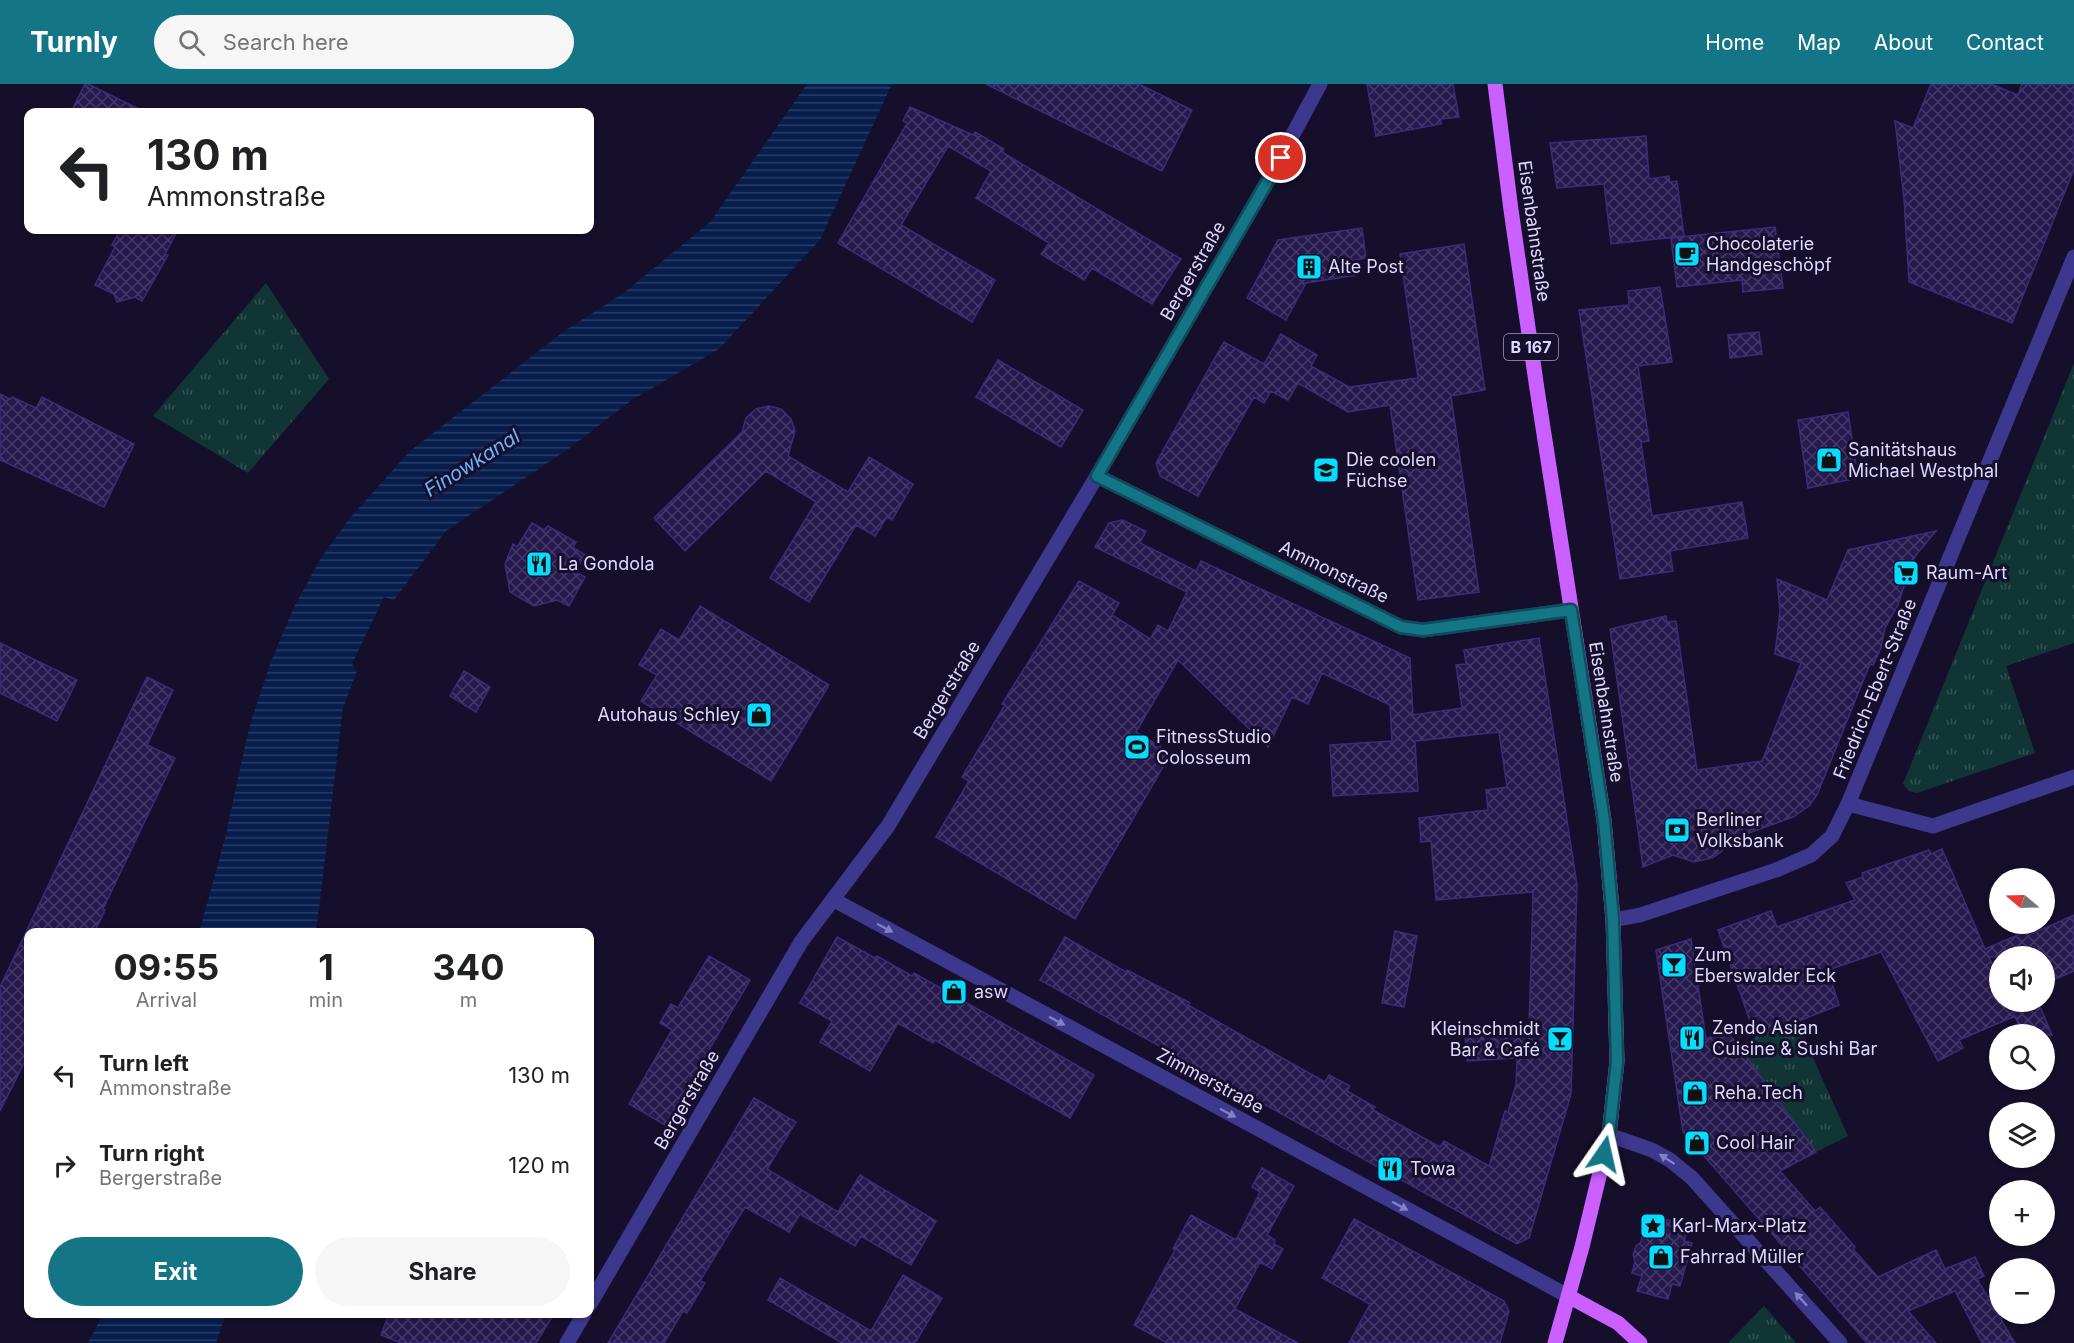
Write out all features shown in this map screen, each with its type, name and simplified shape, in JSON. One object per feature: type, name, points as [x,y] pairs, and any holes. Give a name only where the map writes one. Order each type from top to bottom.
[{"type":"main road","name":"Eisenbahnstraße","points":[[1495,84],[1510,210],[1604,820],[1613,920],[1617,1061],[1609,1135],[1555,1343]]},
{"type":"main road","points":[[1568,1296],[1618,1323],[1640,1343]]},
{"type":"street","name":"Bergerstraße","points":[[594,1297],[801,942],[888,826],[1097,476],[1270,177],[1320,84]]},
{"type":"street","name":"Friedrich-Ebert-Straße","points":[[1613,920],[1640,915],[1776,870],[1811,855],[1832,836],[1848,804],[2074,257]]},
{"type":"street","name":"Ammonstraße","points":[[1097,476],[1401,627],[1423,630],[1571,610]]},
{"type":"street","points":[[1848,804],[1933,826],[2074,777]]},
{"type":"street","name":"Zimmerstraße","points":[[834,900],[1568,1296]]},
{"type":"street","points":[[1609,1135],[1652,1150],[1670,1160],[1692,1178],[1840,1343]]},
{"type":"street","points":[[567,1343],[582,1318]]},
{"type":"green space","points":[[266,283],[329,379],[248,473],[153,416]]},
{"type":"green space","points":[[2074,363],[2074,643],[2006,666],[2035,753],[1917,793],[1909,791],[1903,784]]},
{"type":"green space","points":[[1797,1022],[1848,1136],[1816,1152],[1737,1045]]},
{"type":"green space","points":[[1764,1306],[1796,1343],[1728,1343]]},
{"type":"water","name":"Finowkanal","points":[[807,84],[892,84],[820,240],[719,349],[632,400],[567,450],[446,531],[394,600],[384,597],[352,664],[357,671],[343,708],[317,928],[200,928],[225,838],[249,728],[270,664],[294,607],[321,558],[350,518],[409,452],[563,332],[625,292],[710,222]]},
{"type":"water","points":[[101,1318],[225,1318],[216,1343],[88,1343]]},
{"type":"building","points":[[85,84],[88,84],[137,108],[73,108]]},
{"type":"building","points":[[986,84],[1139,84],[1192,110],[1162,171]]},
{"type":"building","points":[[1367,84],[1453,84],[1459,117],[1441,119],[1441,124],[1376,136]]},
{"type":"building","points":[[1931,84],[1991,84],[2018,95],[2022,84],[2074,84],[2074,169],[2012,323],[1909,282],[1904,199],[1895,121],[1913,128]]},
{"type":"building","points":[[910,107],[973,135],[975,132],[1004,149],[1002,152],[1181,259],[1152,304],[1092,268],[1084,280],[1041,254],[1049,243],[976,198],[991,171],[948,146],[901,225],[995,280],[972,322],[838,243],[907,123],[903,121]]},
{"type":"building","points":[[1646,136],[1649,179],[1669,176],[1670,182],[1677,181],[1684,236],[1611,244],[1604,184],[1557,188],[1550,143]]},
{"type":"building","points":[[1775,227],[1783,288],[1743,292],[1742,280],[1677,287],[1671,238]]},
{"type":"building","name":"Alte Post","points":[[1362,228],[1366,258],[1355,260],[1357,275],[1306,283],[1286,320],[1247,298],[1278,240]]},
{"type":"building","points":[[118,234],[176,234],[165,254],[168,255],[142,301],[135,297],[117,302],[114,294],[95,285],[115,247],[112,245]]},
{"type":"building","points":[[1464,244],[1485,390],[1451,396],[1479,592],[1418,600],[1390,405],[1348,412],[1298,383],[1288,400],[1271,391],[1264,403],[1254,397],[1198,496],[1160,476],[1156,463],[1224,342],[1264,364],[1281,334],[1317,355],[1311,366],[1349,387],[1418,378],[1400,254]]},
{"type":"building","points":[[1660,287],[1672,362],[1638,366],[1649,441],[1641,442],[1652,516],[1742,502],[1748,538],[1670,551],[1673,571],[1620,579],[1579,310],[1629,305],[1628,291]]},
{"type":"building","points":[[1759,332],[1762,354],[1730,358],[1728,335]]},
{"type":"building","points":[[998,360],[1083,410],[1061,447],[976,397]]},
{"type":"building","points":[[0,394],[36,408],[42,397],[134,444],[104,507],[0,460]]},
{"type":"building","points":[[769,406],[781,409],[791,419],[795,431],[788,456],[848,492],[869,457],[913,484],[892,520],[887,517],[875,536],[856,525],[809,602],[770,578],[816,502],[766,471],[685,551],[654,518],[742,432],[746,418],[756,409]]},
{"type":"building","name":"Sanitätshaus Michael Westphal","points":[[1848,412],[1858,478],[1808,488],[1798,420]]},
{"type":"building","points":[[1122,520],[1146,531],[1140,543],[1196,571],[1201,561],[1410,658],[1413,715],[1462,708],[1456,665],[1466,664],[1464,650],[1539,638],[1577,885],[1571,1094],[1529,1238],[1517,1244],[1040,980],[1065,937],[1126,972],[1127,970],[1190,1003],[1188,1005],[1325,1082],[1329,1075],[1350,1086],[1347,1091],[1375,1107],[1373,1110],[1440,1147],[1444,1141],[1489,1166],[1505,1111],[1508,1112],[1516,1084],[1517,1058],[1467,1061],[1465,1034],[1529,1029],[1533,892],[1436,900],[1431,841],[1421,842],[1419,818],[1488,810],[1486,790],[1507,787],[1499,732],[1415,741],[1418,791],[1333,796],[1330,745],[1392,741],[1390,705],[1322,673],[1308,704],[1292,697],[1268,747],[1178,660],[1136,732],[1171,753],[1075,919],[936,837],[969,781],[962,777],[1005,705],[1002,704],[1079,581],[1119,603],[1112,615],[1150,639],[1158,625],[1168,631],[1187,592],[1095,547],[1109,523]]},
{"type":"building","points":[[532,523],[544,530],[548,526],[576,542],[573,547],[585,555],[575,572],[585,577],[569,606],[557,600],[534,606],[510,592],[505,564],[513,544],[517,547]]},
{"type":"building","points":[[1936,531],[1916,555],[1910,567],[1898,605],[1885,628],[1881,648],[1873,665],[1870,664],[1817,795],[1809,806],[1793,817],[1732,839],[1721,852],[1712,858],[1694,862],[1673,855],[1643,867],[1610,629],[1666,616],[1667,622],[1676,621],[1697,770],[1762,761],[1801,663],[1775,654],[1780,611],[1777,579],[1827,600],[1848,550]]},
{"type":"building","points":[[700,606],[829,685],[771,781],[641,701],[657,675],[639,665],[661,629],[679,640]]},
{"type":"building","points":[[0,643],[77,680],[57,721],[0,693]]},
{"type":"building","points":[[464,671],[490,687],[476,712],[450,696]]},
{"type":"building","points":[[147,677],[173,690],[147,745],[175,758],[103,909],[105,910],[96,928],[28,928]]},
{"type":"building","points":[[1942,849],[1985,949],[1989,947],[1989,1012],[2013,1012],[2015,1016],[1996,1024],[1989,1024],[1989,1027],[1959,1040],[1963,1048],[1938,1061],[1881,952],[1828,970],[1839,1005],[1756,1038],[1718,930],[1771,911],[1777,927],[1855,900],[1846,883],[1863,877],[1862,873],[1929,850],[1931,854]]},
{"type":"building","points":[[2074,915],[2074,971],[2055,979],[2055,946],[1992,946],[2020,934],[2055,934],[2055,923]]},
{"type":"building","points":[[1395,931],[1417,936],[1404,1007],[1382,1003]]},
{"type":"building","points":[[24,936],[24,1063],[0,1111],[0,987]]},
{"type":"building","points":[[837,937],[912,976],[914,973],[1094,1075],[1070,1118],[935,1040],[933,1043],[898,1023],[870,1071],[820,1042],[832,1021],[800,1003]]},
{"type":"building","points":[[1691,939],[1706,1039],[1727,1031],[1816,1152],[1780,1171],[1815,1211],[1820,1207],[1878,1277],[1936,1250],[1945,1269],[1975,1257],[1984,1276],[1977,1279],[1989,1299],[1989,1324],[2004,1324],[2015,1343],[1982,1343],[1955,1291],[1908,1311],[1936,1343],[1867,1343],[1683,1132],[1656,950]]},
{"type":"building","points":[[709,956],[750,980],[665,1125],[629,1104],[672,1030],[660,1023],[671,1004],[678,1008]]},
{"type":"building","points":[[2013,1012],[2042,1012],[2047,1024],[2018,1024]]},
{"type":"building","points":[[754,1098],[796,1122],[767,1169],[838,1212],[860,1175],[936,1221],[911,1265],[861,1236],[855,1246],[800,1214],[789,1232],[745,1207],[700,1281],[705,1283],[687,1313],[683,1311],[664,1343],[608,1343]]},
{"type":"building","points":[[1262,1168],[1294,1186],[1267,1235],[1275,1240],[1274,1244],[1283,1249],[1272,1269],[1260,1262],[1235,1309],[1298,1343],[1167,1343],[1134,1325],[1175,1250],[1173,1249],[1191,1215],[1236,1240],[1260,1192],[1252,1187]]},
{"type":"building","points":[[1658,1217],[1688,1226],[1684,1241],[1692,1243],[1680,1286],[1672,1284],[1668,1299],[1637,1291],[1642,1276],[1632,1273],[1636,1246],[1641,1242],[1644,1230],[1654,1232]]},
{"type":"building","points":[[1354,1219],[1504,1301],[1509,1311],[1500,1343],[1349,1343],[1370,1304],[1322,1278]]},
{"type":"building","points":[[903,1275],[942,1298],[915,1343],[842,1343],[768,1300],[780,1278],[871,1331]]},
{"type":"building","points":[[387,1318],[552,1318],[536,1343],[401,1343],[381,1335]]},
{"type":"place","name":"Chocolaterie Handgeschöpf","points":[[1687,254]]},
{"type":"place","name":"Alte Post","points":[[1309,267]]},
{"type":"place","name":"Sanitätshaus Michael Westphal","points":[[1829,460]]},
{"type":"place","name":"Die coolen Füchse","points":[[1326,470]]},
{"type":"place","name":"La Gondola","points":[[539,564]]},
{"type":"place","name":"Raum-Art","points":[[1906,573]]},
{"type":"place","name":"Autohaus Schley","points":[[759,715]]},
{"type":"place","name":"FitnessStudio Colosseum","points":[[1137,747]]},
{"type":"place","name":"Berliner Volksbank","points":[[1677,830]]},
{"type":"place","name":"Zum Eberswalder Eck","points":[[1674,965]]},
{"type":"place","name":"asw","points":[[954,992]]},
{"type":"place","name":"Zendo Asian Cuisine & Sushi Bar","points":[[1692,1038]]},
{"type":"place","name":"Kleinschmidt Bar & Café","points":[[1560,1039]]},
{"type":"place","name":"Reha.Tech","points":[[1695,1093]]},
{"type":"place","name":"Cool Hair","points":[[1697,1143]]},
{"type":"place","name":"Towa","points":[[1390,1169]]},
{"type":"place","name":"Karl-Marx-Platz","points":[[1653,1226]]},
{"type":"place","name":"Fahrrad Müller","points":[[1661,1257]]},
{"type":"route","points":[[1281,158],[1097,476],[1401,627],[1423,630],[1571,610],[1604,820],[1613,920],[1617,1061],[1609,1135],[1604,1154]]}]
